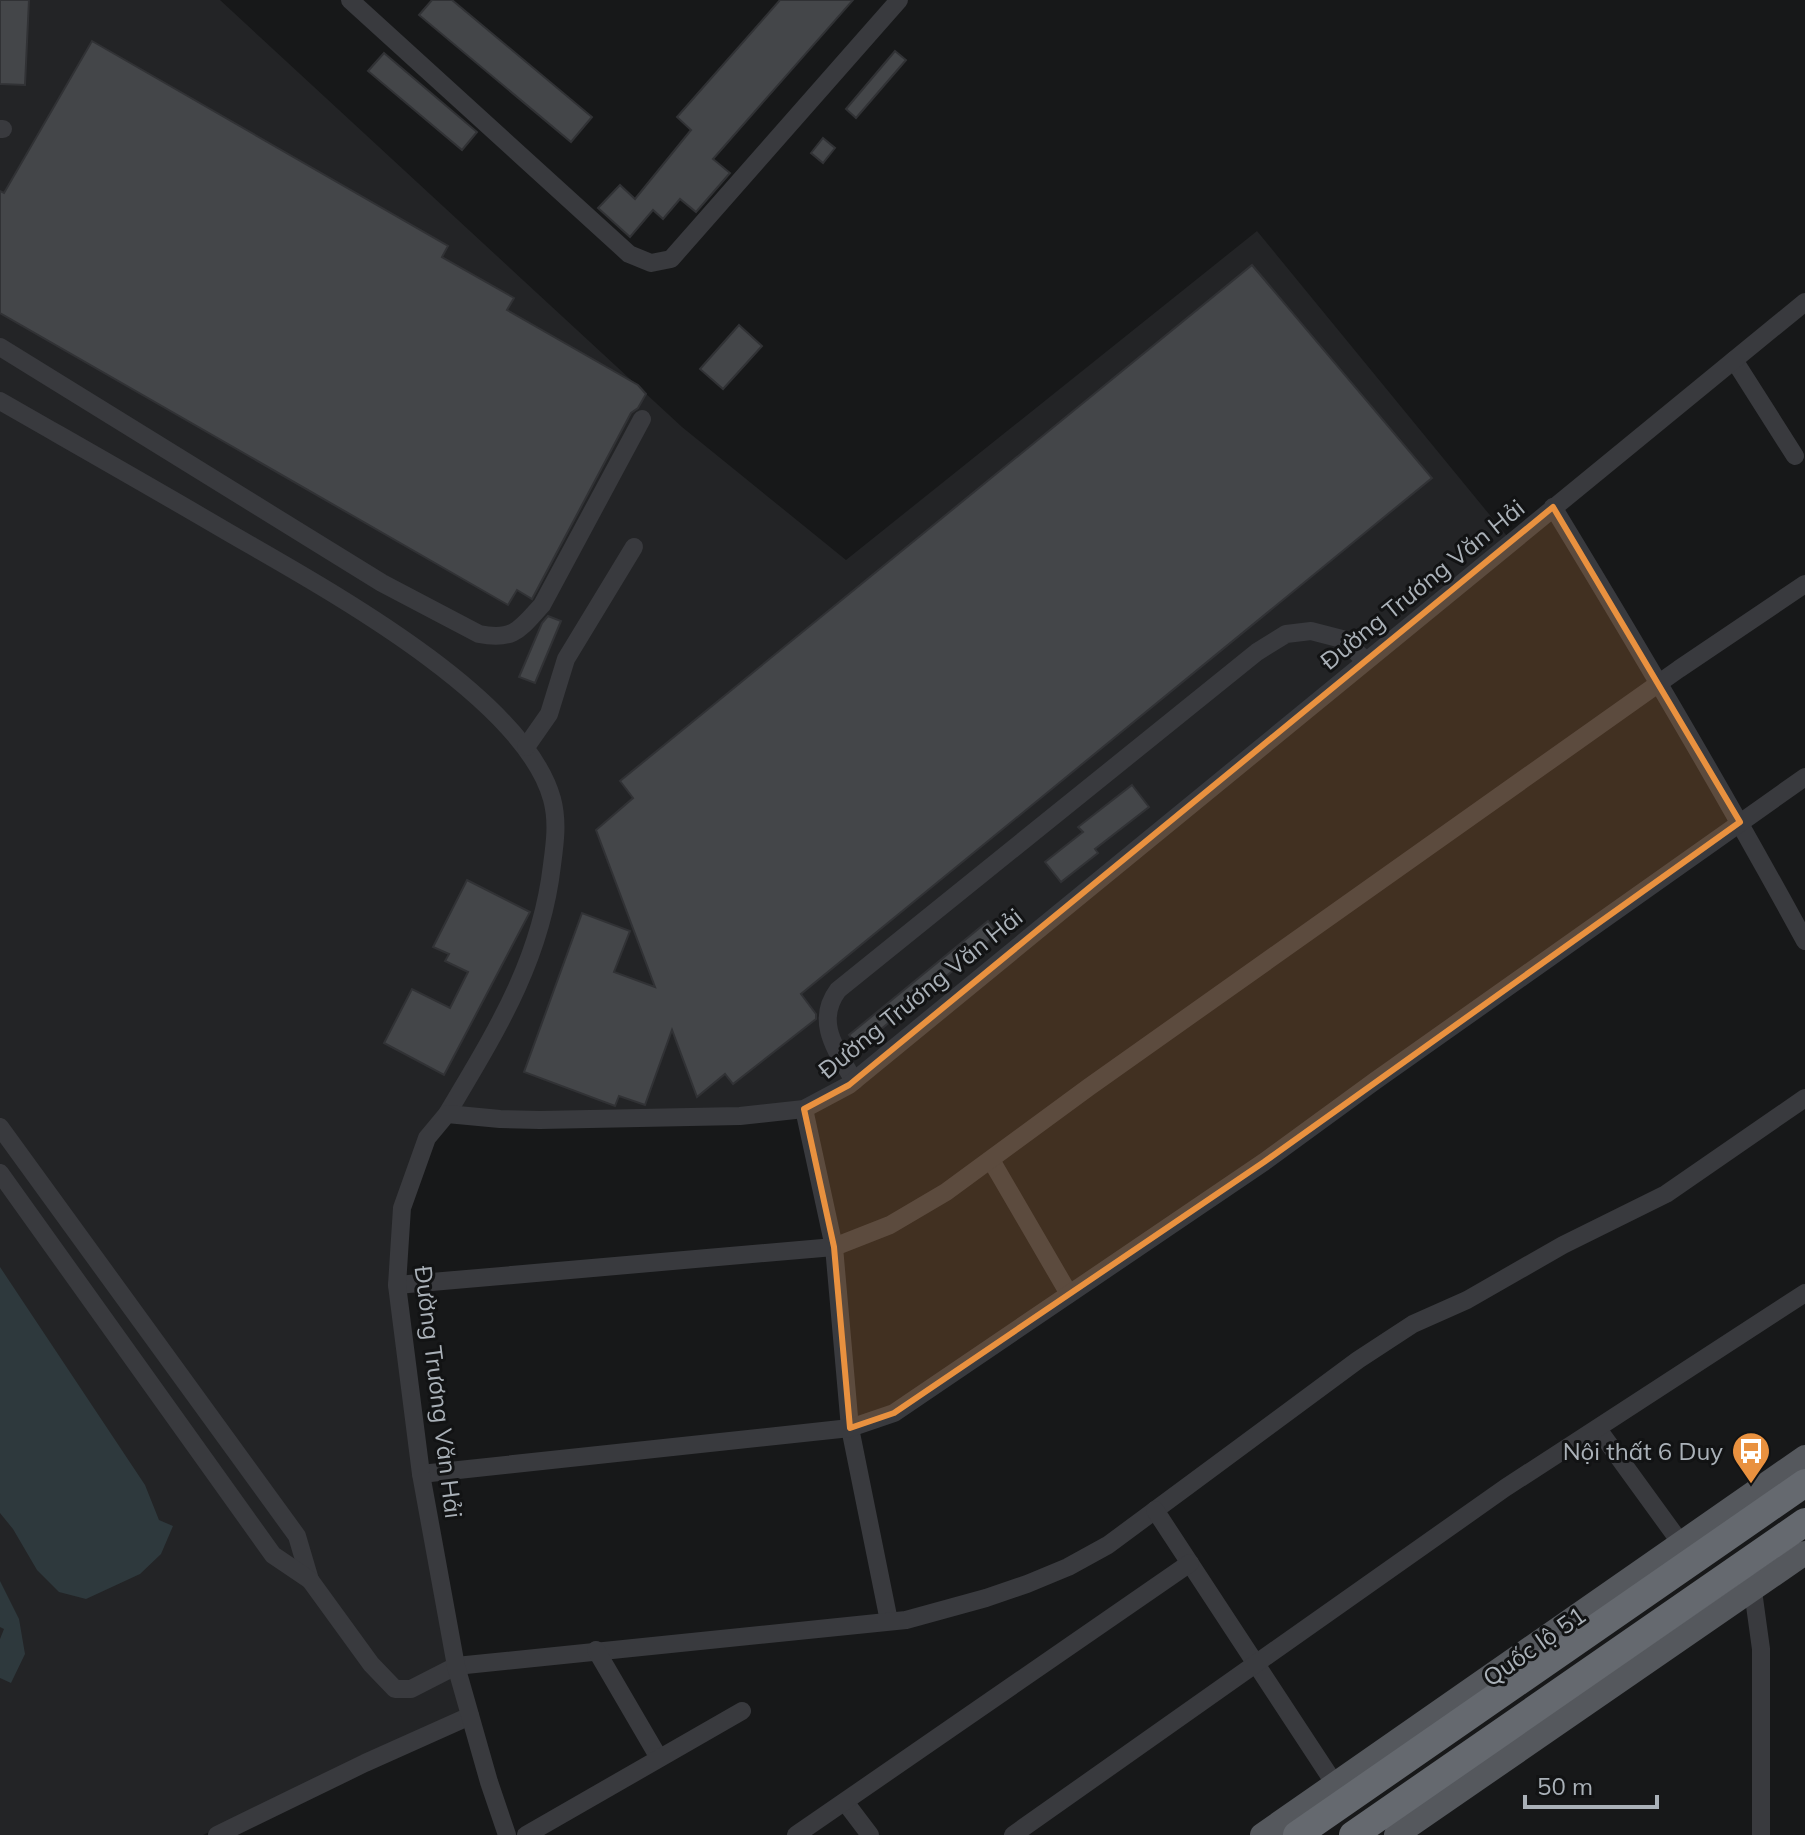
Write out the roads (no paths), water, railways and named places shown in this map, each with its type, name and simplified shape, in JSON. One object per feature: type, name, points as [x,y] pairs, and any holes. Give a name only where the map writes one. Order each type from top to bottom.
[{"type":"highway","name":"Quốc lộ 51","points":[[1297,1835],[1340,1793],[1687,1552],[1805,1483]]},
{"type":"highway","points":[[1353,1835],[1805,1522]]},
{"type":"main road","name":"Quốc lộ 51","points":[[1687,1552],[1805,1457]]},
{"type":"main road","points":[[1396,1835],[1805,1553]]},
{"type":"main road","name":"Quốc lộ 51","points":[[1262,1835],[1340,1793]]},
{"type":"street","points":[[350,0],[629,254],[651,263],[671,259],[899,0]]},
{"type":"street","name":"Đường Trương Văn Hải","points":[[507,1835],[456,1666],[421,1474],[397,1285],[402,1208],[427,1138],[447,1114],[500,1119],[583,1120],[740,1116],[804,1109],[854,1081],[1805,302]]},
{"type":"street","points":[[0,347],[382,583],[479,634],[492,637],[506,636],[519,630],[542,605],[642,419]]},
{"type":"street","points":[[1734,360],[1795,456]]},
{"type":"street","points":[[0,401],[290,568],[384,626],[468,688],[526,747],[542,771],[553,800],[556,831],[538,939],[497,1028],[447,1114]]},
{"type":"street","points":[[1553,507],[1659,682],[1805,941]]},
{"type":"street","points":[[526,747],[549,714],[566,659],[634,547]]},
{"type":"street","points":[[397,1285],[834,1247],[909,1215],[991,1160],[1659,682],[1805,584]]},
{"type":"street","points":[[854,1081],[831,1042],[827,1027],[829,1005],[838,990],[1257,652],[1286,634],[1311,631],[1342,639],[1366,661]]},
{"type":"street","points":[[421,1474],[850,1428],[894,1413],[1264,1162],[1805,777]]},
{"type":"street","points":[[0,1127],[297,1536],[310,1580],[371,1664],[395,1689],[411,1689],[456,1666],[906,1620],[986,1598],[1068,1567],[1108,1545],[1358,1360],[1413,1324],[1467,1300],[1563,1245],[1666,1194],[1805,1098]]},
{"type":"street","points":[[804,1109],[834,1247],[850,1428],[889,1621]]},
{"type":"street","points":[[991,1160],[1069,1294]]},
{"type":"street","points":[[0,1173],[273,1555],[310,1580]]},
{"type":"street","points":[[91,1300],[113,1283]]},
{"type":"street","points":[[1013,1835],[1505,1488],[1805,1293]]},
{"type":"street","points":[[1598,1429],[1687,1552]]},
{"type":"street","points":[[1155,1510],[1340,1793]]},
{"type":"street","points":[[796,1835],[1190,1563]]},
{"type":"street","points":[[1740,1565],[1753,1591],[1761,1649],[1761,1835]]},
{"type":"street","points":[[596,1650],[659,1758]]},
{"type":"street","points":[[526,1835],[742,1711]]},
{"type":"street","points":[[217,1835],[470,1716]]},
{"type":"street","points":[[845,1802],[870,1835]]},
{"type":"place","name":"Nội thất 6 Duy","points":[[1751,1485]]}]
